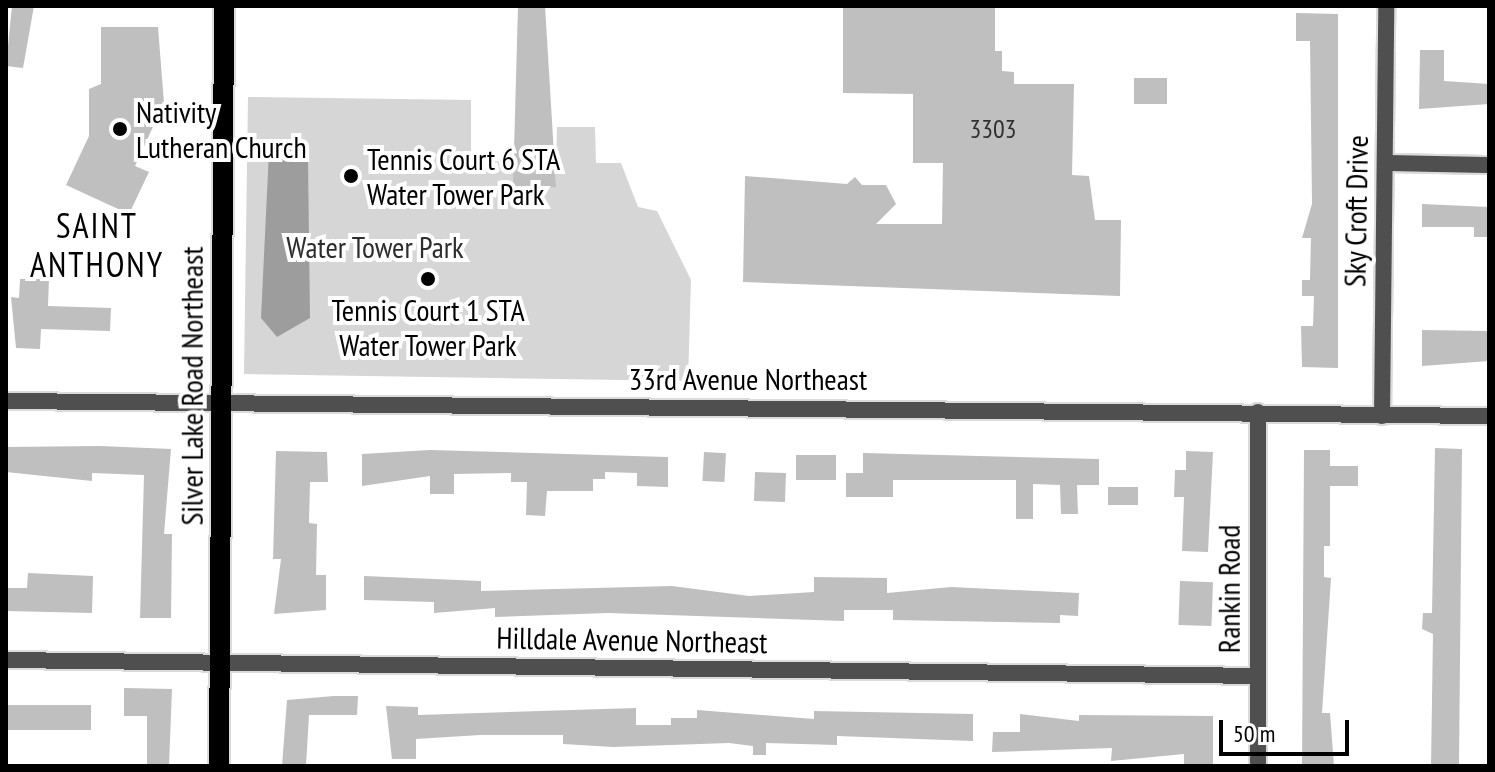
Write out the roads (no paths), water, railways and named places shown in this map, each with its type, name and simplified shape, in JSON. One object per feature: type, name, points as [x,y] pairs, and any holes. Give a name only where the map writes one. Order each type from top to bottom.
[{"type":"main road","name":"Silver Lake Road Northeast","points":[[219,766],[224,6]]},
{"type":"street","name":"Sky Croft Drive","points":[[1382,416],[1386,6]]},
{"type":"street","points":[[1385,163],[1489,165]]},
{"type":"street","name":"33rd Avenue Northeast","points":[[6,401],[1489,416]]},
{"type":"street","name":"Rankin Road","points":[[1258,412],[1258,766]]},
{"type":"street","name":"Hilldale Avenue Northeast","points":[[6,660],[1257,676]]},
{"type":"place","name":"Nativity Lutheran Church","points":[[120,129]]},
{"type":"place","name":"Tennis Court 6 STA Water Tower Park","points":[[351,176]]},
{"type":"place","name":"Tennis Court 1 STA Water Tower Park","points":[[428,279]]},
{"type":"district","name":"SAINT ANTHONY","points":[[97,244]]},
{"type":"park label","name":"Water Tower Park","points":[[375,247]]}]
